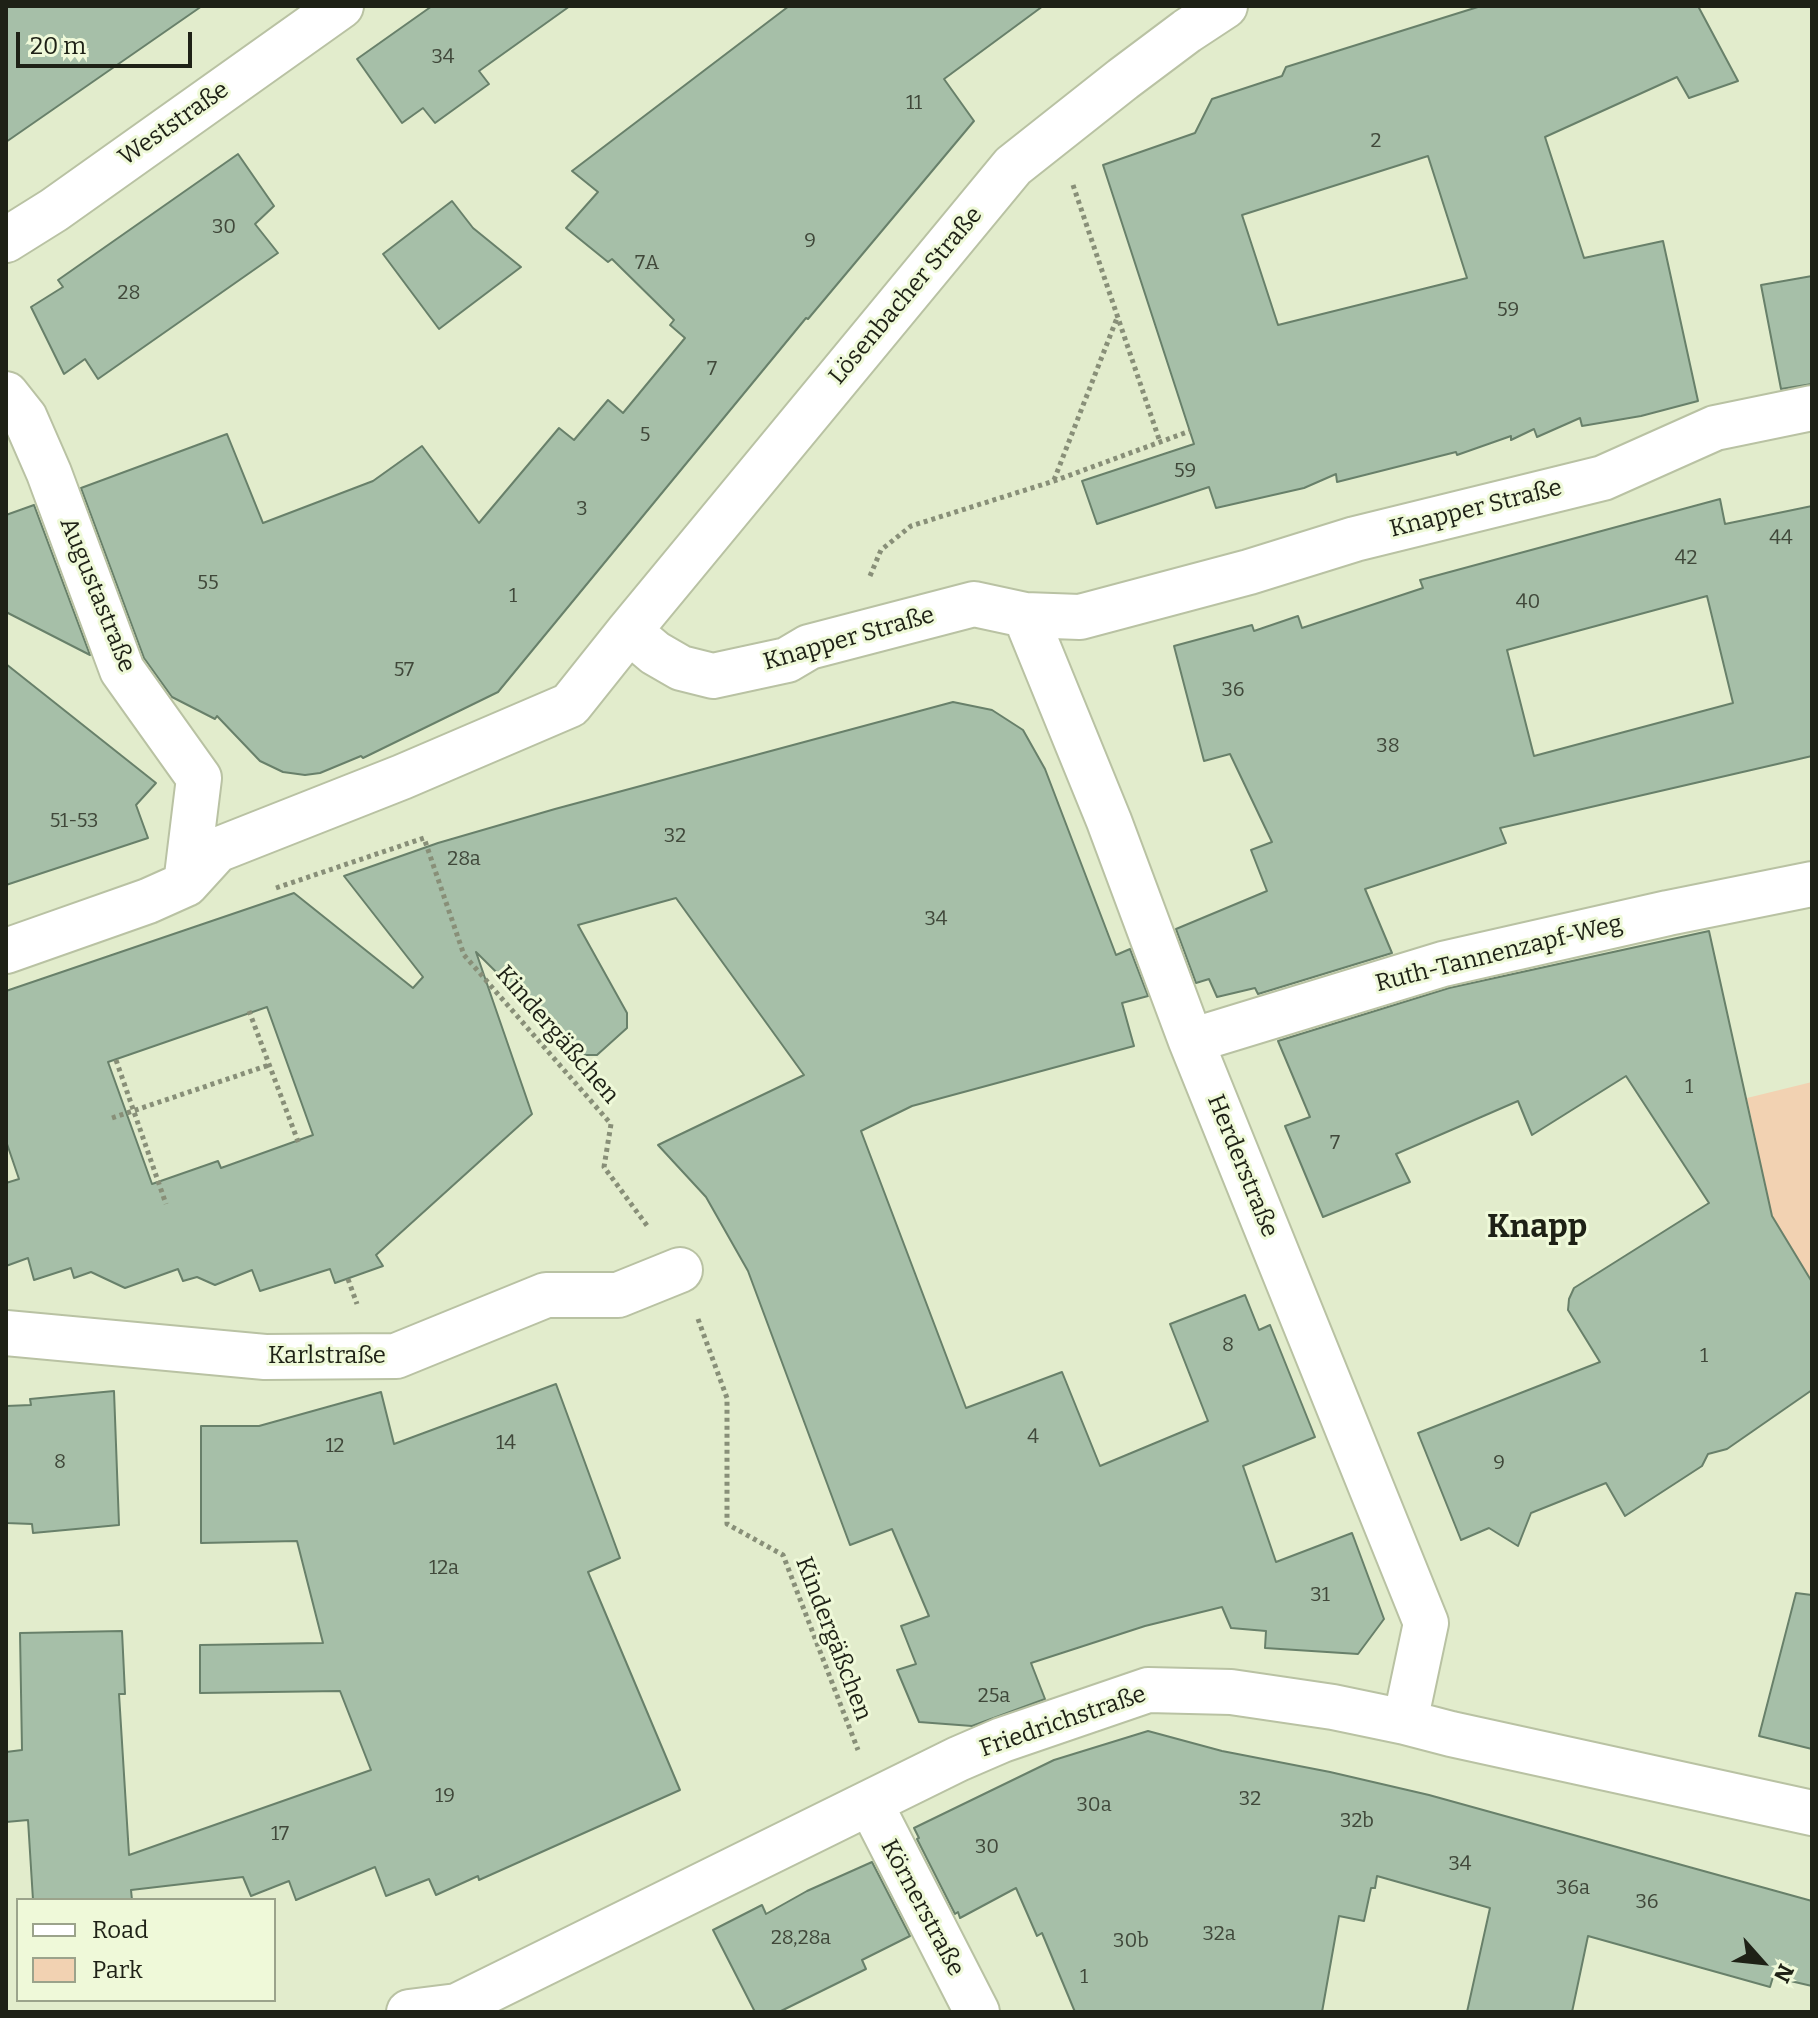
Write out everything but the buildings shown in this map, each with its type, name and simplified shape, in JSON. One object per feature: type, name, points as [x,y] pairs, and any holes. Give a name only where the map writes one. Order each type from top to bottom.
[{"type":"street","name":"Weststraße","points":[[6,240],[54,210],[341,6]]},
{"type":"street","name":"Lösenbacher Straße","points":[[629,631],[1013,166],[1144,63],[1225,6]]},
{"type":"street","name":"Augustastraße","points":[[6,394],[25,418],[49,473],[122,670],[199,778],[186,884]]},
{"type":"street","name":"Knapper Straße","points":[[629,631],[655,653],[681,668],[713,676],[787,660],[809,647],[974,604],[1025,615],[1080,617],[1249,572],[1355,539],[1603,478],[1715,428],[1812,408]]},
{"type":"street","name":"Herderstraße","points":[[1025,615],[1109,821],[1191,1041],[1426,1623],[1405,1722]]},
{"type":"street","points":[[6,951],[148,901],[186,884],[217,850],[402,777],[570,705],[629,631]]},
{"type":"street","name":"Ruth-Tannenzapf-Weg","points":[[1191,1041],[1443,964],[1812,884]]},
{"type":"street","name":"Karlstraße","points":[[6,1333],[265,1357],[396,1356],[546,1295],[618,1295],[680,1270]]},
{"type":"street","name":"Friedrichstraße","points":[[409,2012],[457,2006],[958,1759],[1002,1740],[1148,1690],[1231,1692],[1333,1707],[1812,1813]]},
{"type":"street","name":"Körnerstraße","points":[[870,1803],[977,2012]]},
{"type":"path","points":[[1055,134],[1160,442]]},
{"type":"path","points":[[1054,481],[1118,316]]},
{"type":"path","points":[[875,564],[881,550],[911,526],[1054,481],[1190,431]]},
{"type":"path","name":"Kindergäßchen","points":[[267,891],[424,838],[464,955],[611,1124],[604,1167],[680,1270],[727,1398],[727,1524],[783,1555],[863,1765],[856,1769],[870,1803]]},
{"type":"path","points":[[249,1011],[299,1144]]},
{"type":"path","points":[[116,1060],[166,1204]]},
{"type":"path","points":[[112,1118],[269,1065]]},
{"type":"green space","points":[[1812,1082],[1812,1282],[1772,1215],[1747,1098]]},
{"type":"district","name":"Knapp","points":[[1537,1228]]}]
